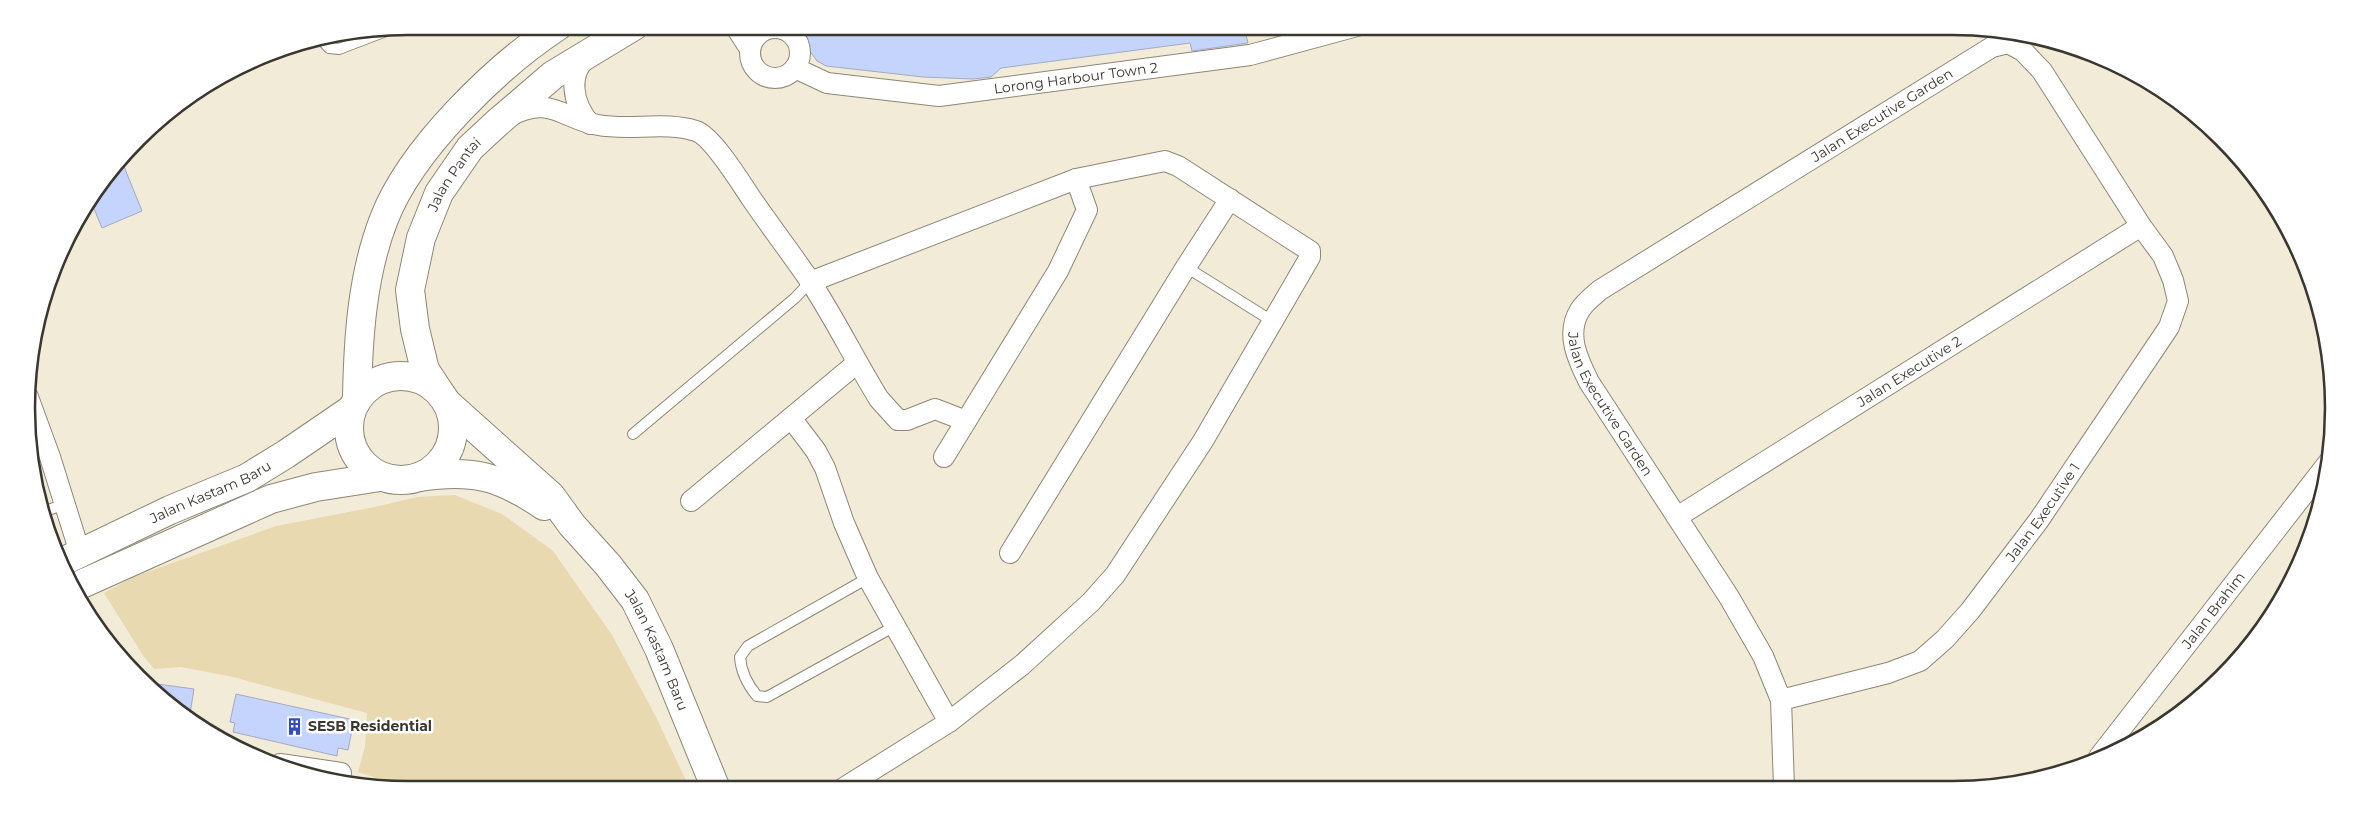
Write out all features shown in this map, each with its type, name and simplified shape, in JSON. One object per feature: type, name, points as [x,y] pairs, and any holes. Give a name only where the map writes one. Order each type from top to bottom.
[{"type":"street","points":[[354,404],[369,387],[383,379],[399,376],[416,378],[430,385],[445,400],[453,420],[453,438],[447,454],[436,468],[420,477],[407,481],[394,481],[380,477],[367,469],[356,456],[350,442],[348,425],[354,404],[364,304],[371,264],[384,218],[427,145],[505,66],[539,35]]},
{"type":"street","name":"Jalan Pantai","points":[[445,400],[425,370],[415,329],[410,290],[421,238],[439,194],[470,148],[497,123],[553,75],[620,35]]},
{"type":"street","points":[[741,35],[750,49],[753,65],[765,76],[781,77],[795,68],[799,60],[798,43],[789,35]]},
{"type":"street","points":[[750,49],[757,35]]},
{"type":"street","name":"Lorong Harbour Town 2","points":[[795,68],[827,84],[938,96],[1250,55],[1324,35]]},
{"type":"street","name":"Jalan Executive 1","points":[[1781,700],[1888,673],[1920,661],[1945,639],[1976,603],[2039,520],[2169,327],[2178,301],[2173,280],[2163,256],[2141,226],[2042,71],[2023,51],[2008,43]]},
{"type":"street","name":"Jalan Executive Garden","points":[[1784,781],[1781,700],[1763,656],[1729,597],[1589,382],[1576,355],[1573,329],[1580,309],[1600,290],[1992,47],[2008,43]]},
{"type":"street","points":[[590,124],[578,106],[574,85],[581,65],[596,50]]},
{"type":"street","points":[[497,123],[532,106],[554,110],[590,124],[613,127],[667,127],[697,131],[710,142],[733,172],[810,282],[879,399],[898,420],[907,420],[935,409],[966,422]]},
{"type":"street","points":[[810,282],[1076,179],[1165,161],[1178,166],[1310,251],[1310,257],[1272,321],[1264,339],[1203,441],[1115,575],[1091,602],[1022,665],[949,722],[855,781]]},
{"type":"street","points":[[944,457],[1058,271],[1087,210],[1076,179]]},
{"type":"street","points":[[1010,553],[1186,266],[1230,199]]},
{"type":"street","name":"Jalan Executive 2","points":[[1677,518],[2141,226]]},
{"type":"street","points":[[691,501],[857,363]]},
{"type":"street","name":"Jalan Kastam Baru","points":[[445,400],[551,496],[572,525],[608,565],[635,600],[659,649],[713,781]]},
{"type":"street","name":"Jalan Kastam Baru","points":[[72,557],[170,510],[247,478],[286,454],[354,404]]},
{"type":"street","points":[[35,417],[50,457],[63,505],[72,557]]},
{"type":"street","points":[[792,418],[816,451],[825,468],[844,522],[868,578],[949,722]]},
{"type":"street","name":"Jalan Kastam Baru","points":[[420,477],[449,473],[480,475],[518,489],[572,525]]},
{"type":"street","name":"Jalan Brahim","points":[[2106,748],[2319,474]]},
{"type":"street","points":[[80,585],[271,499],[316,487],[380,477]]},
{"type":"street","points":[[317,769],[341,773]]},
{"type":"lane","points":[[326,44],[329,48],[339,49],[370,37]]},
{"type":"lane","points":[[1186,266],[1272,321]]},
{"type":"lane","points":[[632,434],[795,298],[810,282]]},
{"type":"lane","points":[[49,510],[63,505]]},
{"type":"lane","points":[[868,578],[748,646],[740,657],[740,668],[749,686],[756,696],[767,697],[895,626]]},
{"type":"shaded area","points":[[455,495],[502,514],[553,551],[612,635],[656,717],[686,781],[381,780],[358,772],[365,747],[367,713],[233,677],[181,667],[154,669],[144,657],[104,593],[133,577],[276,526],[417,497]]},
{"type":"building","points":[[807,35],[1246,35],[1248,43],[1192,51],[1190,43],[1001,68],[991,77],[973,79],[923,77],[826,66],[817,61],[809,50],[806,40]]},
{"type":"building","points":[[124,167],[142,211],[102,228],[94,208]]},
{"type":"building","points":[[157,684],[194,689],[191,711]]},
{"type":"building","name":"SESB Residential","points":[[236,694],[354,720],[348,750],[338,748],[337,756],[233,732],[235,723],[230,722]]},
{"type":"place","name":"SESB Residential","points":[[294,726]]}]
